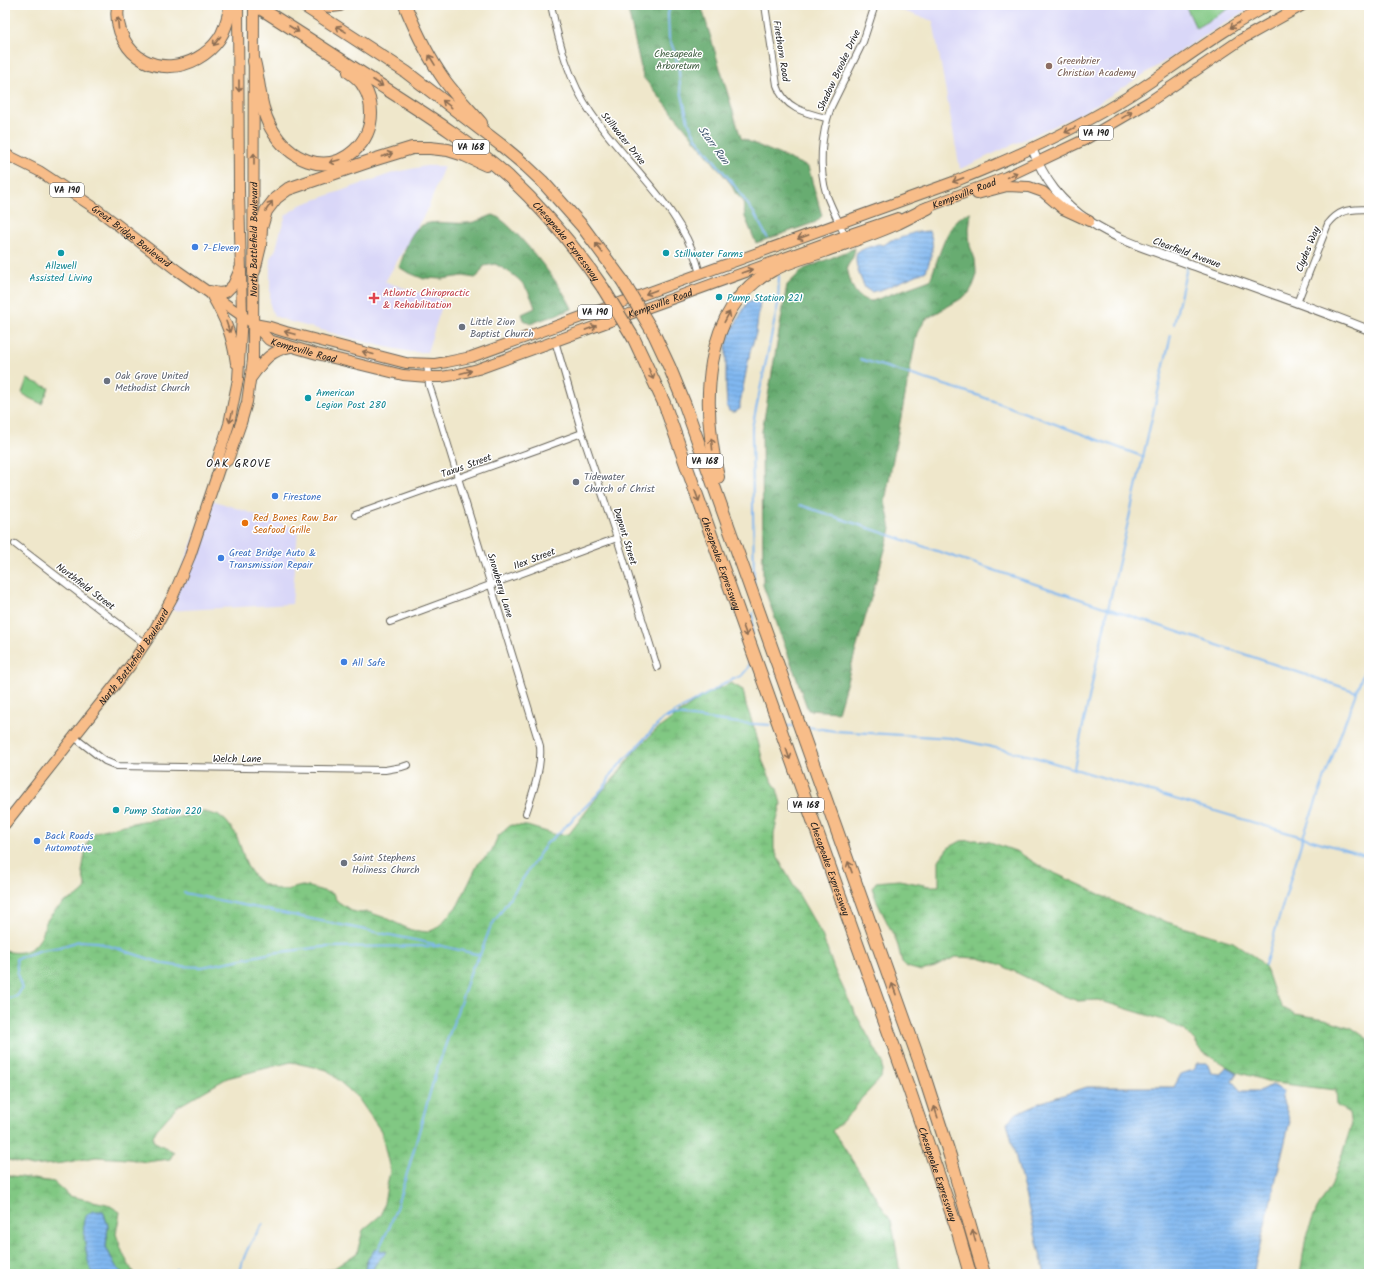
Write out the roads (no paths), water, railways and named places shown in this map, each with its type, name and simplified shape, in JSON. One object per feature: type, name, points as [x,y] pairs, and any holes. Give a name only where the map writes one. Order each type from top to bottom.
[{"type":"highway","points":[[118,5],[118,31],[127,46],[138,58],[152,64],[178,66],[190,62],[207,52],[218,40],[225,27],[232,5]]},
{"type":"highway","name":"Chesapeake Expressway","points":[[254,5],[310,39],[440,124],[486,159],[515,184],[550,219],[579,255],[603,288],[634,339],[666,410],[906,1082],[955,1224],[970,1274]]},
{"type":"highway","name":"Chesapeake Expressway","points":[[303,5],[406,72],[501,144],[525,165],[582,226],[622,280],[654,334],[685,405],[920,1063],[950,1156],[984,1274]]},
{"type":"highway","points":[[318,5],[340,5]]},
{"type":"highway","points":[[405,5],[423,44],[445,80],[501,144]]},
{"type":"highway","points":[[254,61],[263,112],[271,130],[282,145],[297,157],[308,161],[332,163],[338,161],[361,144],[366,135],[371,119],[371,107],[364,86],[310,39]]},
{"type":"highway","points":[[254,271],[260,246],[261,228],[264,214],[276,198],[293,187],[366,162],[412,148],[448,150],[484,164],[515,184]]},
{"type":"highway","points":[[751,590],[721,489],[715,465],[712,441],[710,412],[711,380],[714,352],[722,325],[744,291],[770,271],[897,223],[928,208]]},
{"type":"main road","name":"North Battlefield Boulevard","points":[[5,824],[126,671],[145,644],[165,611],[180,580],[203,519],[220,466],[218,458],[230,424],[238,379],[242,316],[238,5]]},
{"type":"main road","name":"North Battlefield Boulevard","points":[[220,466],[228,460],[244,416],[251,378],[254,345],[254,5]]},
{"type":"main road","name":"Kempsville Road","points":[[254,324],[406,363],[447,362],[471,357],[956,181],[1032,148],[1087,121],[1129,96],[1223,32],[1269,5]]},
{"type":"main road","name":"Kempsville Road","points":[[254,324],[269,340],[392,373],[428,377],[448,376],[466,372],[845,236],[928,208],[985,186],[1084,140],[1149,102],[1242,38],[1299,6]]},
{"type":"main road","name":"Great Bridge Boulevard","points":[[5,154],[39,171],[98,210],[254,324]]},
{"type":"main road","points":[[950,200],[1008,186],[1022,186],[1043,192],[1063,209],[1089,221]]},
{"type":"main road","points":[[207,291],[219,293],[226,292],[233,285],[241,265]]},
{"type":"main road","points":[[658,304],[660,299],[666,295],[696,282],[699,279],[700,274]]},
{"type":"main road","points":[[207,291],[224,317],[229,330],[238,379]]},
{"type":"main road","points":[[251,378],[271,354],[279,350],[292,347]]},
{"type":"street","name":"Stillwater Drive","points":[[551,5],[561,46],[577,88],[590,112],[662,199],[685,234],[698,262],[700,274]]},
{"type":"street","name":"Firethorn Road","points":[[765,5],[777,85],[781,94],[790,105],[798,110],[826,118]]},
{"type":"street","name":"Shadow Brooke Drive","points":[[845,236],[827,196],[823,175],[822,142],[826,118],[830,107],[863,42],[875,5]]},
{"type":"street","name":"Clearfield Avenue","points":[[1032,148],[1037,163],[1045,178],[1054,189],[1074,210],[1098,227],[1133,243],[1297,302],[1369,330]]},
{"type":"street","name":"Clydes Way","points":[[1297,302],[1328,224],[1334,216],[1341,212],[1369,210]]},
{"type":"street","name":"Dupont Street","points":[[554,341],[657,667]]},
{"type":"street","name":"Snowberry Lane","points":[[427,363],[429,385],[540,746],[541,755],[526,813]]},
{"type":"street","name":"Taxus Street","points":[[355,515],[582,433]]},
{"type":"street","name":"Ilex Street","points":[[390,622],[617,538]]},
{"type":"street","name":"Northfield Street","points":[[15,544],[145,644]]},
{"type":"street","name":"Welch Lane","points":[[74,737],[105,761],[117,766],[392,770],[408,765]]},
{"type":"water","points":[[929,231],[932,246],[931,256],[926,271],[883,289],[871,292],[865,288],[857,266],[857,252],[878,244],[884,245],[891,240],[899,239],[916,232]]},
{"type":"water","points":[[755,299],[759,300],[760,303],[756,333],[750,352],[740,409],[732,412],[729,411],[727,407],[726,347],[731,329],[747,303]]},
{"type":"water","points":[[1197,1063],[1207,1063],[1211,1073],[1221,1074],[1226,1067],[1237,1073],[1232,1081],[1241,1091],[1258,1091],[1273,1085],[1284,1092],[1282,1098],[1290,1121],[1253,1274],[1045,1274],[1007,1122],[1017,1113],[1042,1102],[1087,1087],[1174,1087],[1181,1074],[1193,1070]]},
{"type":"water","points":[[93,1211],[103,1211],[108,1226],[106,1247],[115,1265],[123,1274],[96,1274],[92,1272],[89,1266],[84,1237],[84,1220],[89,1213]]},
{"type":"water","points":[[375,1249],[387,1252],[375,1264],[372,1274],[363,1274],[368,1259]]},
{"type":"waterway","name":"Starr Run","points":[[670,5],[668,14],[669,38],[675,53],[679,71],[680,86],[688,121],[696,138],[734,185],[754,213],[767,237]]},
{"type":"waterway","points":[[1174,324],[1187,267]]},
{"type":"waterway","points":[[754,584],[752,428],[778,304],[779,276]]},
{"type":"waterway","points":[[1074,768],[1108,609],[1171,335]]},
{"type":"waterway","points":[[860,359],[977,395],[1144,457]]},
{"type":"waterway","points":[[800,505],[1357,692]]},
{"type":"waterway","points":[[752,634],[753,613]]},
{"type":"waterway","points":[[1265,965],[1303,837],[1369,657]]},
{"type":"waterway","points":[[377,1252],[390,1226],[409,1167],[435,1075],[472,968],[480,955],[490,928],[546,844],[597,795],[607,783],[611,774],[663,719],[724,683],[741,676],[748,668],[750,659]]},
{"type":"waterway","points":[[667,718],[676,715],[739,723],[771,725]]},
{"type":"waterway","points":[[786,726],[793,726]]},
{"type":"waterway","points":[[808,727],[835,731],[952,738],[1031,756],[1369,857]]},
{"type":"waterway","points":[[184,893],[434,944]]},
{"type":"waterway","points":[[5,999],[17,996],[22,988],[18,977],[16,959],[41,950],[60,947],[79,941],[97,942],[165,964],[202,967],[272,953],[322,947],[439,946]]},
{"type":"waterway","points":[[438,945],[480,955]]},
{"type":"waterway","points":[[240,1274],[248,1248],[263,1224]]},
{"type":"waterway","points":[[176,1269],[178,1274]]},
{"type":"place","name":"Greenbrier Christian Academy","points":[[1049,66]]},
{"type":"place","name":"7-Eleven","points":[[195,247]]},
{"type":"place","name":"Allzwell Assisted Living","points":[[61,253]]},
{"type":"place","name":"Stillwater Farms","points":[[666,253]]},
{"type":"place","name":"Pump Station 221","points":[[719,297]]},
{"type":"place","name":"Atlantic Chiropractic & Rehabilitation","points":[[374,298]]},
{"type":"place","name":"Little Zion Baptist Church","points":[[462,327]]},
{"type":"place","name":"Oak Grove United Methodist Church","points":[[107,381]]},
{"type":"place","name":"American Legion Post 280","points":[[308,398]]},
{"type":"place","name":"Tidewater Church of Christ","points":[[576,482]]},
{"type":"place","name":"Firestone","points":[[275,496]]},
{"type":"place","name":"Red Bones Raw Bar Seafood Grille","points":[[245,523]]},
{"type":"place","name":"Great Bridge Auto & Transmission Repair","points":[[221,558]]},
{"type":"place","name":"All Safe","points":[[344,662]]},
{"type":"place","name":"Pump Station 220","points":[[116,810]]},
{"type":"place","name":"Back Roads Automotive","points":[[37,841]]},
{"type":"place","name":"Saint Stephens Holiness Church","points":[[344,863]]},
{"type":"district","name":"OAK GROVE","points":[[239,463]]},
{"type":"park label","name":"Chesapeake Arboretum","points":[[678,58]]}]
